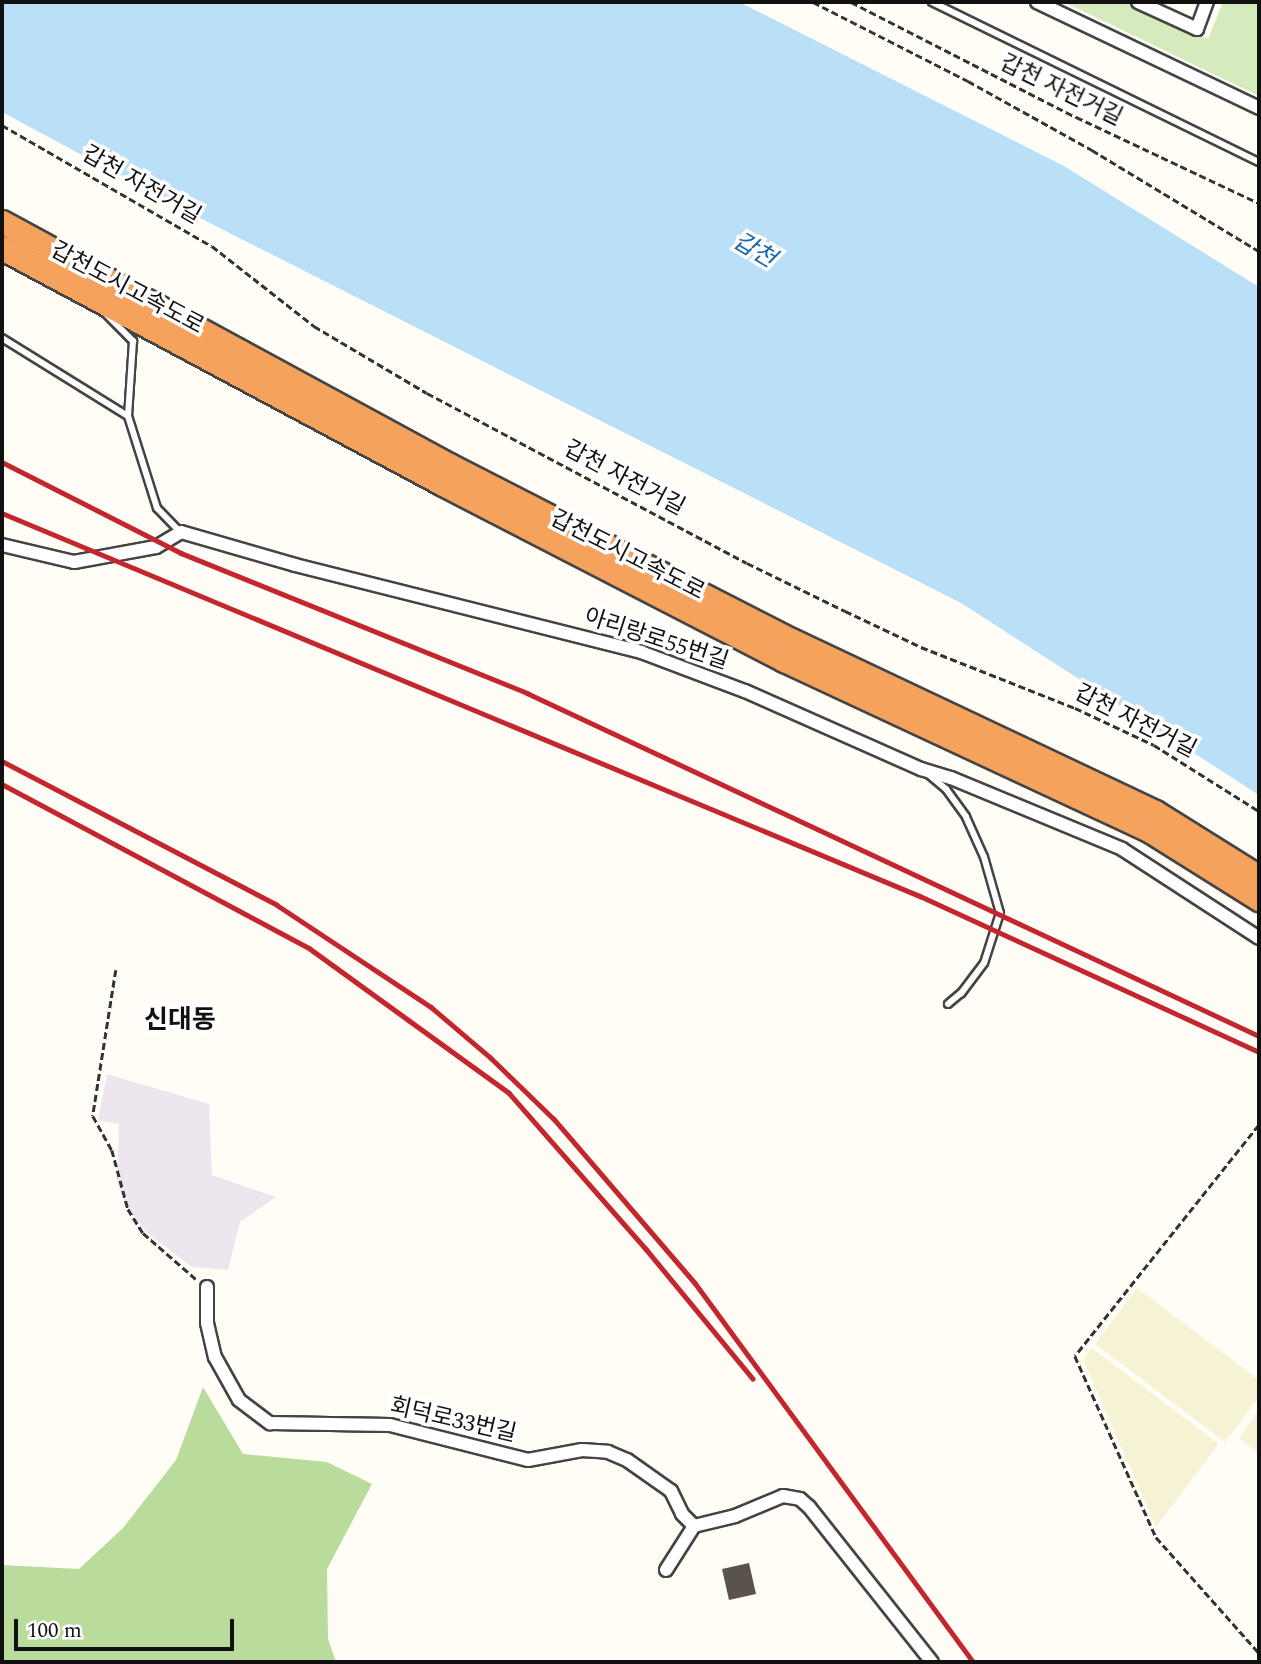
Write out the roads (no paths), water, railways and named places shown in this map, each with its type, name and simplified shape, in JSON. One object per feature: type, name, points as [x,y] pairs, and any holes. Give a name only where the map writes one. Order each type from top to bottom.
[{"type":"highway","name":"갑천도시고속도로","points":[[2,222],[510,496],[791,640],[1155,812],[1259,877]]},
{"type":"highway","name":"갑천도시고속도로","points":[[2,248],[76,285],[443,484],[784,660],[1149,830],[1259,899]]},
{"type":"street","points":[[1037,2],[1259,108]]},
{"type":"street","points":[[1138,2],[1196,29],[1208,2]]},
{"type":"street","points":[[2,545],[74,562],[156,548],[181,532]]},
{"type":"street","name":"아리랑로55번길","points":[[181,532],[295,565],[641,652],[745,691],[921,769],[951,778],[1122,849],[1259,938]]},
{"type":"street","name":"회덕로33번길","points":[[207,1287],[207,1323],[215,1357],[239,1400],[270,1423],[390,1425],[528,1460],[582,1450],[608,1452],[626,1460],[671,1491],[682,1514],[694,1527]]},
{"type":"street","points":[[666,1570],[694,1527],[725,1520],[783,1496],[800,1499],[810,1507],[932,1662]]},
{"type":"lane","points":[[933,2],[1259,162]]},
{"type":"lane","points":[[76,285],[133,341],[128,416],[157,508],[181,532]]},
{"type":"lane","points":[[2,338],[128,416]]},
{"type":"lane","points":[[921,769],[946,789],[966,817],[984,857],[1000,913],[984,963],[961,993],[948,1004]]},
{"type":"water","name":"갑천","points":[[2,2],[739,2],[1064,166],[1259,287],[1259,795],[961,603],[184,210],[2,112]]},
{"type":"railway","points":[[2,462],[181,553],[527,693],[1259,1036]]},
{"type":"railway","points":[[2,513],[920,896],[1259,1052]]},
{"type":"railway","points":[[2,761],[277,905],[431,1007],[490,1057],[554,1119],[695,1283],[973,1662]]},
{"type":"railway","points":[[2,784],[309,948],[509,1093],[646,1249],[753,1379]]},
{"type":"district","name":"신대동","points":[[180,1021]]}]
